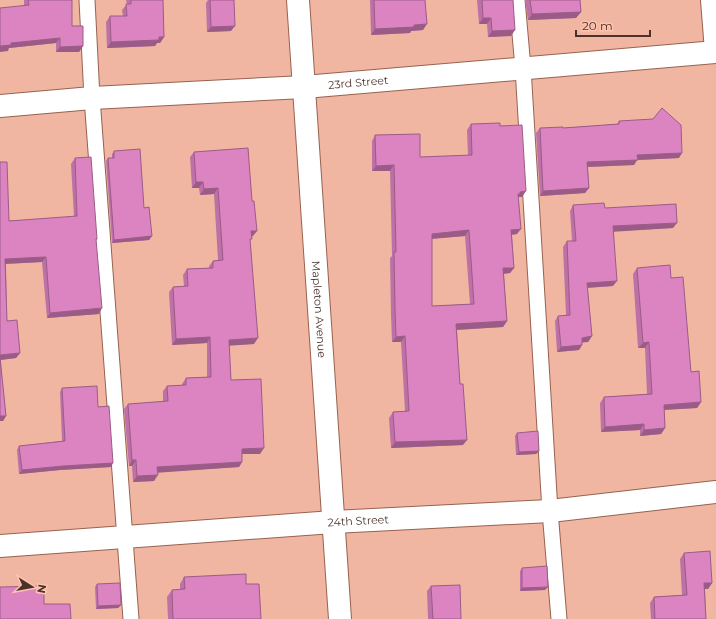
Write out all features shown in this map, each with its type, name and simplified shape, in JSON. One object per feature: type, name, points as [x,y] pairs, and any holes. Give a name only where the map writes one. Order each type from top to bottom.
[{"type":"street","name":"Mapleton Avenue","points":[[298,0],[340,619]]},
{"type":"street","points":[[712,0],[716,52]]},
{"type":"street","name":"23rd Street","points":[[0,106],[92,98],[304,87],[716,52]]},
{"type":"street","name":"24th Street","points":[[0,546],[333,522],[550,511],[716,492]]},
{"type":"lane","points":[[87,0],[92,98],[131,619]]},
{"type":"lane","points":[[517,0],[523,68],[558,619]]},
{"type":"building","points":[[28,0],[72,0],[72,26],[83,26],[83,46],[60,47],[60,38],[11,43],[11,45],[0,46],[0,8],[29,5]]},
{"type":"building","points":[[131,0],[163,0],[164,37],[159,37],[159,40],[111,42],[110,16],[127,16],[126,4],[131,4]]},
{"type":"building","points":[[210,0],[234,0],[235,26],[211,27]]},
{"type":"building","points":[[374,0],[425,0],[427,24],[414,25],[414,27],[375,29]]},
{"type":"building","points":[[482,0],[513,0],[515,30],[492,31],[491,18],[483,18]]},
{"type":"building","points":[[530,0],[580,0],[581,12],[532,14]]},
{"type":"building","points":[[662,108],[681,125],[682,153],[637,155],[638,160],[587,162],[589,188],[543,191],[540,128],[619,124],[619,121],[653,119]]},
{"type":"building","points":[[500,123],[500,126],[522,125],[526,191],[518,194],[521,229],[511,230],[514,268],[503,268],[507,321],[456,324],[460,384],[463,384],[467,440],[395,442],[393,412],[409,411],[405,336],[396,337],[394,165],[376,166],[375,135],[420,134],[420,157],[472,155],[471,124]],"holes":[[[469,230],[474,304],[432,306],[432,234]]]},
{"type":"building","points":[[248,148],[252,201],[254,201],[257,231],[251,231],[252,239],[250,239],[258,338],[229,340],[231,380],[261,379],[264,448],[242,449],[242,462],[157,467],[158,475],[137,476],[136,460],[132,460],[128,404],[168,401],[167,386],[186,385],[186,378],[211,377],[210,337],[176,339],[173,287],[188,286],[187,269],[213,268],[213,261],[223,260],[218,188],[204,189],[203,182],[196,182],[194,152]]},
{"type":"building","points":[[140,149],[144,208],[149,207],[152,236],[114,240],[108,158],[114,158],[114,151]]},
{"type":"building","points":[[91,157],[102,308],[50,313],[46,257],[5,259],[7,321],[17,320],[20,353],[0,355],[0,162],[7,162],[9,221],[77,216],[75,158]]},
{"type":"building","points":[[604,203],[605,208],[676,204],[677,223],[613,226],[617,281],[587,283],[592,336],[582,338],[582,345],[561,347],[558,316],[570,315],[567,241],[576,241],[573,205]]},
{"type":"building","points":[[670,265],[671,278],[683,277],[691,372],[699,371],[701,402],[664,405],[665,428],[644,430],[644,424],[605,427],[604,397],[652,394],[649,342],[643,343],[637,268]]},
{"type":"building","points":[[0,357],[6,416],[0,416]]},
{"type":"building","points":[[97,386],[98,407],[109,406],[113,463],[22,470],[19,446],[65,441],[62,388]]},
{"type":"building","points":[[538,431],[539,451],[519,452],[517,433]]},
{"type":"building","points":[[710,551],[712,583],[704,583],[706,619],[655,619],[654,597],[687,595],[684,553]]},
{"type":"building","points":[[547,566],[548,587],[522,588],[522,568]]},
{"type":"building","points":[[246,574],[246,584],[259,584],[261,619],[173,619],[172,590],[185,589],[184,577]]},
{"type":"building","points":[[120,583],[121,605],[98,606],[97,584]]},
{"type":"building","points":[[460,585],[461,619],[433,619],[431,586]]},
{"type":"building","points":[[44,586],[44,604],[70,604],[71,619],[0,619],[0,587]]}]
